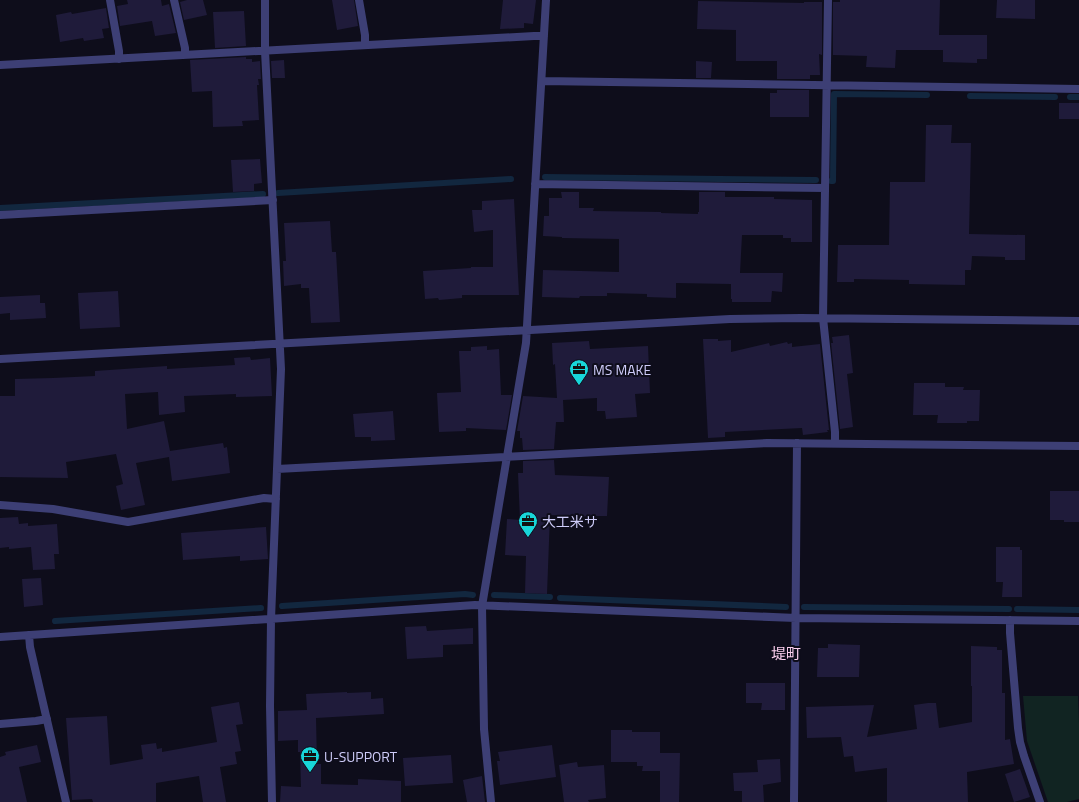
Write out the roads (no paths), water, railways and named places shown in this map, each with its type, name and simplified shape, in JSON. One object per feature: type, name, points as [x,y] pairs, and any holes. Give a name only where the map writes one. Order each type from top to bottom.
[{"type":"street","points":[[110,0],[119,51],[119,59]]},
{"type":"street","points":[[174,0],[186,55]]},
{"type":"street","points":[[265,0],[265,51],[281,369],[270,706],[272,802]]},
{"type":"street","points":[[359,0],[366,45]]},
{"type":"street","points":[[491,802],[484,723],[482,606],[526,343],[546,0]]},
{"type":"street","points":[[828,0],[823,318],[835,443]]},
{"type":"street","points":[[0,65],[544,36]]},
{"type":"street","points":[[542,81],[1079,89]]},
{"type":"street","points":[[535,184],[825,188]]},
{"type":"street","points":[[0,215],[272,200]]},
{"type":"street","points":[[0,358],[730,319],[823,318],[1079,321]]},
{"type":"street","points":[[794,802],[797,443]]},
{"type":"street","points":[[277,469],[736,444],[835,443],[1079,446]]},
{"type":"street","points":[[0,505],[53,509],[128,522],[264,498],[276,499]]},
{"type":"street","points":[[0,637],[476,605],[796,618],[1079,621]]},
{"type":"street","points":[[1010,620],[1020,742],[1040,802]]},
{"type":"street","points":[[29,635],[30,646],[46,719],[66,802]]},
{"type":"street","points":[[0,724],[46,719]]},
{"type":"waterway","points":[[831,181],[833,181],[834,94],[927,95]]},
{"type":"waterway","points":[[970,96],[1055,97]]},
{"type":"waterway","points":[[1070,97],[1079,97]]},
{"type":"waterway","points":[[545,177],[816,180]]},
{"type":"waterway","points":[[278,193],[511,179]]},
{"type":"waterway","points":[[0,208],[263,194]]},
{"type":"waterway","points":[[282,606],[465,594],[473,595]]},
{"type":"waterway","points":[[494,595],[550,597]]},
{"type":"waterway","points":[[560,598],[786,607]]},
{"type":"waterway","points":[[804,607],[1009,609]]},
{"type":"waterway","points":[[55,621],[261,608]]},
{"type":"waterway","points":[[1017,609],[1079,610]]},
{"type":"place","name":"MS MAKE","points":[[579,386]]},
{"type":"place","name":"大工米サ","points":[[528,538]]},
{"type":"place","name":"U-SUPPORT","points":[[310,773]]},
{"type":"district","name":"堤町","points":[[786,653]]}]
